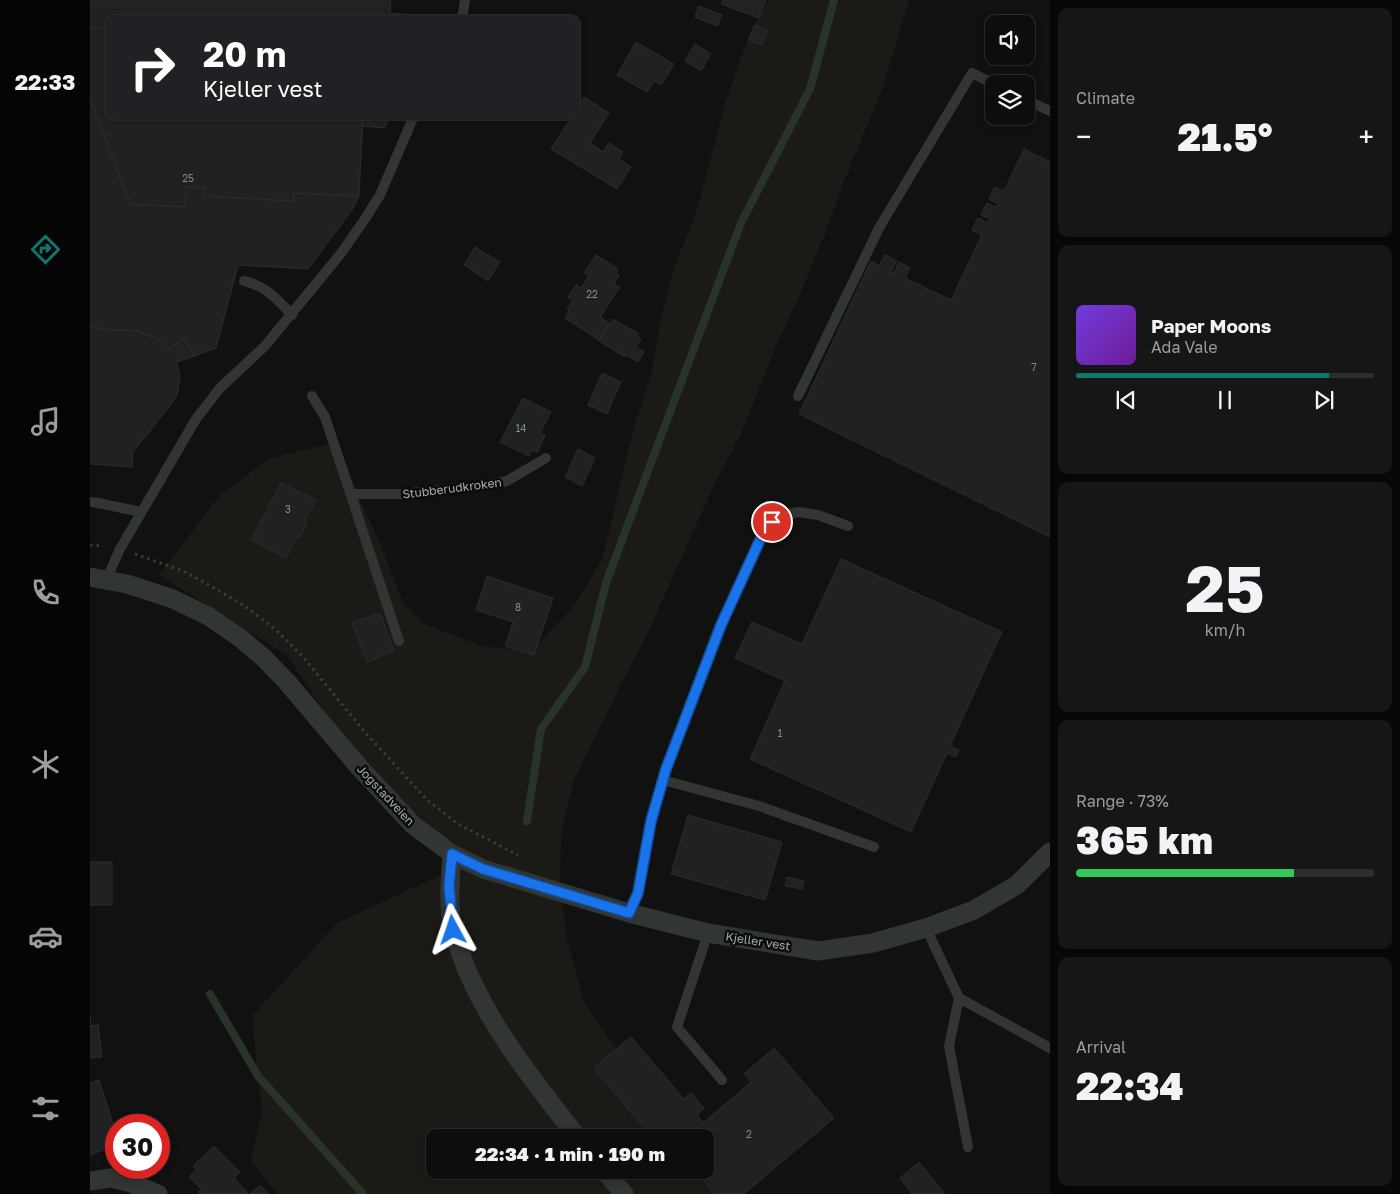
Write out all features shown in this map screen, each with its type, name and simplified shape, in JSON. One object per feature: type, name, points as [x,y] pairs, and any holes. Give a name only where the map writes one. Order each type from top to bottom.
[{"type":"street","name":"Jogstadveien","points":[[98,578],[127,584],[173,599],[208,616],[238,636],[264,658],[287,682],[359,767],[413,825],[452,854]]},
{"type":"street","name":"Kjeller vest","points":[[452,854],[483,869],[629,913],[708,933],[818,951],[873,943],[926,928],[974,910],[1017,885],[1050,852]]},
{"type":"street","points":[[452,854],[449,886],[453,930],[466,970],[486,1008],[513,1051],[571,1129]]},
{"type":"street","points":[[90,1182],[111,1178],[131,1183],[158,1194]]},
{"type":"street","points":[[612,1179],[624,1194]]},
{"type":"lane","points":[[463,15],[465,0]]},
{"type":"lane","points":[[798,396],[879,228],[972,73],[985,80]]},
{"type":"lane","points":[[1035,104],[1050,111]]},
{"type":"lane","points":[[98,578],[120,549],[196,419],[220,388],[265,346],[342,252],[380,195],[412,120]]},
{"type":"lane","points":[[244,281],[266,290],[292,315]]},
{"type":"lane","points":[[312,396],[325,417],[399,642]]},
{"type":"lane","name":"Stubberudkroken","points":[[350,494],[401,494],[487,486],[507,481],[546,458]]},
{"type":"lane","points":[[90,502],[141,512]]},
{"type":"lane","points":[[629,913],[638,893],[651,821],[663,780],[721,625],[760,540],[772,522],[784,515],[800,512],[818,515],[848,526]]},
{"type":"lane","points":[[663,780],[759,806],[874,847]]},
{"type":"lane","points":[[926,928],[959,998],[1050,1048]]},
{"type":"lane","points":[[708,933],[677,1027],[722,1080]]},
{"type":"lane","points":[[959,998],[948,1046],[968,1147]]},
{"type":"path","points":[[90,545],[120,549],[183,571],[216,588],[248,608],[276,630],[304,658],[363,730],[427,800],[458,824],[526,858]]},
{"type":"shaded area","points":[[768,0],[909,0],[883,87],[802,290],[778,342],[740,436],[714,485],[647,635],[573,782],[561,837],[560,889],[567,939],[583,1000],[603,1031],[681,1129],[426,1129],[426,1179],[714,1178],[733,1194],[277,1194],[251,1161],[262,1110],[257,1074],[253,1015],[337,923],[462,865],[393,797],[334,726],[287,655],[159,575],[221,494],[271,458],[332,443],[340,446],[360,500],[381,544],[402,601],[425,624],[485,647],[534,650],[576,603],[602,559],[636,421],[652,371],[661,318],[675,265],[697,210],[726,100],[749,35]]},
{"type":"building","points":[[90,0],[391,0],[390,13],[411,15],[105,15],[105,28],[90,27]]},
{"type":"building","points":[[723,0],[766,0],[759,18],[721,4]]},
{"type":"building","points":[[699,6],[722,15],[717,26],[695,17]]},
{"type":"building","points":[[755,25],[768,30],[762,45],[749,40]]},
{"type":"building","points":[[90,27],[105,28],[105,120],[363,120],[359,196],[294,193],[293,201],[204,196],[205,188],[186,187],[185,207],[130,204],[90,98]]},
{"type":"building","points":[[636,42],[674,64],[661,85],[654,81],[647,92],[617,75]]},
{"type":"building","points":[[695,44],[711,54],[701,71],[685,61]]},
{"type":"building","points":[[584,97],[609,113],[590,143],[603,152],[609,143],[623,152],[619,159],[631,167],[617,189],[551,149],[569,120],[580,120],[580,104]]},
{"type":"building","points":[[90,98],[130,204],[185,207],[186,187],[205,188],[204,196],[293,201],[294,193],[359,196],[352,210],[308,269],[238,265],[216,348],[195,356],[184,338],[170,349],[154,337],[140,333],[140,331],[96,329],[96,327],[90,327]]},
{"type":"building","points":[[363,120],[388,120],[385,128],[362,126]]},
{"type":"building","points":[[1024,149],[1050,162],[1050,537],[799,414],[871,261],[879,266],[885,255],[897,261],[891,271],[894,273],[899,262],[910,268],[905,278],[951,300],[982,235],[972,230],[978,218],[988,223],[990,219],[981,215],[987,203],[996,207],[998,204],[989,199],[995,187],[1004,191]]},
{"type":"building","points":[[475,247],[500,262],[488,281],[464,265]]},
{"type":"building","points":[[596,255],[618,269],[616,273],[619,275],[614,284],[620,287],[600,317],[609,323],[599,340],[565,318],[569,311],[567,309],[573,301],[568,297],[576,285],[581,288],[589,276],[584,273]]},
{"type":"building","points":[[613,319],[639,334],[637,336],[641,339],[636,347],[644,352],[638,362],[626,355],[625,357],[599,341]]},
{"type":"building","points":[[90,327],[96,327],[96,329],[140,331],[140,333],[154,337],[170,349],[184,338],[195,356],[177,362],[180,378],[177,395],[133,452],[132,467],[90,464]]},
{"type":"building","points":[[602,373],[621,382],[607,414],[588,405]]},
{"type":"building","points":[[523,398],[551,412],[540,433],[545,436],[537,453],[532,450],[529,456],[500,442]]},
{"type":"building","points":[[578,449],[595,458],[582,486],[565,477]]},
{"type":"building","points":[[281,483],[316,500],[304,522],[307,523],[286,558],[251,540]]},
{"type":"building","points":[[841,559],[1002,632],[950,746],[959,750],[956,757],[947,753],[911,832],[750,759],[785,681],[735,658],[752,622],[802,644]]},
{"type":"building","points":[[487,576],[553,598],[534,655],[505,646],[513,622],[476,610]]},
{"type":"building","points":[[380,613],[394,651],[367,662],[352,623]]},
{"type":"building","points":[[688,815],[782,842],[765,900],[671,874]]},
{"type":"building","points":[[90,862],[112,862],[112,905],[90,905]]},
{"type":"building","points":[[787,877],[804,881],[802,889],[785,886]]},
{"type":"building","points":[[90,1017],[91,1026],[98,1025],[102,1057],[90,1058]]},
{"type":"building","points":[[631,1037],[684,1099],[691,1093],[704,1108],[697,1115],[703,1123],[751,1082],[744,1074],[774,1048],[834,1118],[744,1194],[715,1194],[702,1179],[714,1179],[714,1129],[645,1129],[594,1068]]},
{"type":"building","points":[[99,1080],[110,1114],[105,1114],[105,1149],[90,1155],[90,1083]]},
{"type":"building","points":[[214,1146],[240,1172],[234,1178],[249,1194],[200,1194],[198,1192],[201,1189],[189,1177],[197,1170],[193,1166]]},
{"type":"building","points":[[919,1162],[945,1194],[912,1194],[900,1178]]},
{"type":"building","points":[[260,1185],[269,1194],[250,1194]]},
{"type":"waterway","points":[[527,821],[541,729],[585,667],[606,583],[741,223],[810,89],[834,0]]},
{"type":"waterway","points":[[210,994],[258,1076],[363,1194]]},
{"type":"route","points":[[453,930],[449,886],[452,854],[483,869],[629,913],[638,893],[651,821],[666,769],[721,625],[760,540],[772,522]]}]
